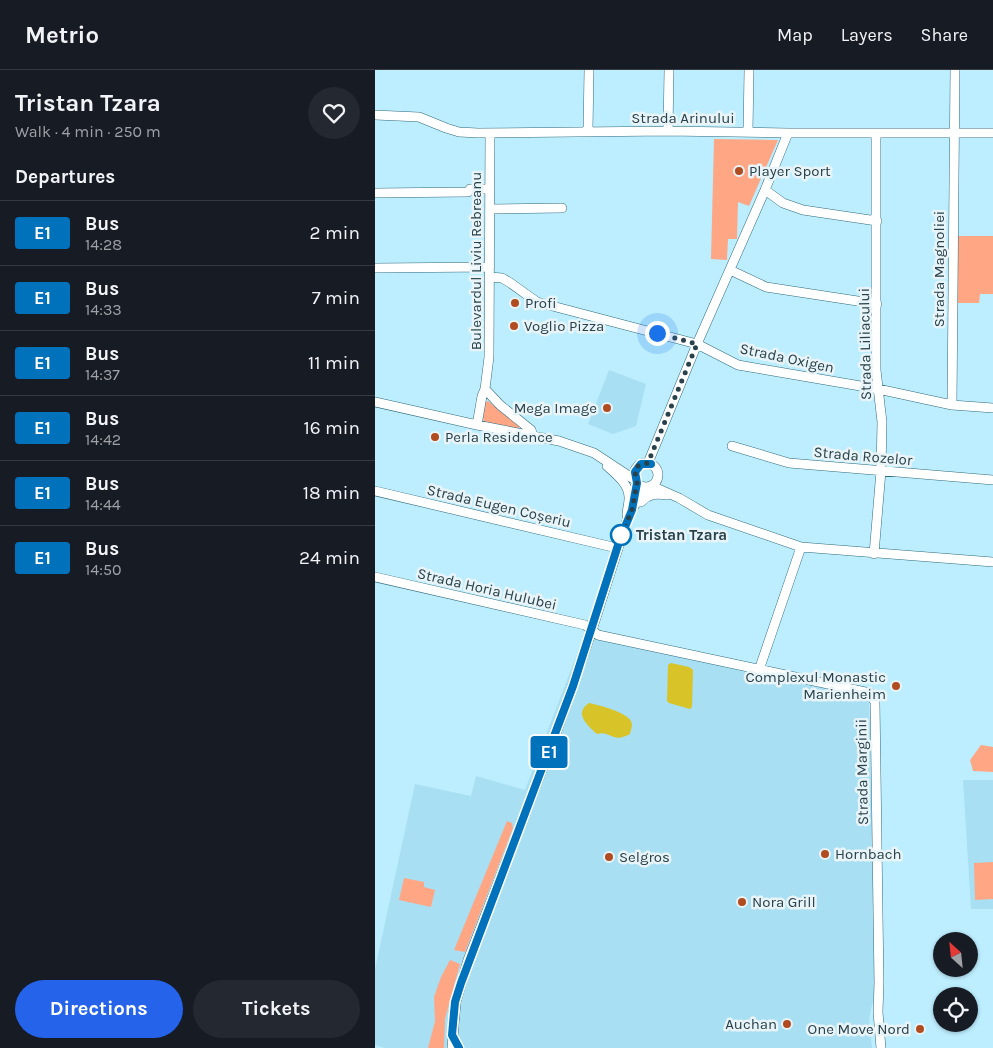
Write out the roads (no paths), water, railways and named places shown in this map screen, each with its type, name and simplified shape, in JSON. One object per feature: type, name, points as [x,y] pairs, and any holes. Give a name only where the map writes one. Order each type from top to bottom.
[{"type":"street","points":[[588,132],[589,70]]},
{"type":"street","points":[[668,131],[669,70]]},
{"type":"street","points":[[748,132],[749,70]]},
{"type":"street","name":"Strada Magnoliei","points":[[952,405],[955,70]]},
{"type":"street","name":"Strada Arinului","points":[[375,115],[419,117],[459,132],[490,133],[668,131],[993,133]]},
{"type":"street","name":"Bulevardul Liviu Rebreanu","points":[[477,425],[485,389],[489,357],[490,133]]},
{"type":"street","points":[[651,465],[654,450],[697,344],[788,133]]},
{"type":"street","name":"Strada Liliacului","points":[[874,554],[881,472],[882,422],[876,370],[876,133]]},
{"type":"street","points":[[375,188],[467,187],[469,189],[490,189]]},
{"type":"street","points":[[375,193],[468,192],[469,189]]},
{"type":"street","points":[[765,190],[783,203],[803,210],[877,221]]},
{"type":"street","points":[[490,210],[562,208]]},
{"type":"street","points":[[375,268],[490,267]]},
{"type":"street","points":[[729,270],[766,287],[877,304]]},
{"type":"street","name":"Strada Oxigen","points":[[490,276],[502,278],[537,302],[697,344],[738,365],[878,389],[952,405],[993,408]]},
{"type":"street","points":[[485,389],[531,430],[533,436]]},
{"type":"street","points":[[375,402],[559,441],[595,453],[636,481],[679,498],[708,515],[801,548],[993,562]]},
{"type":"street","name":"Strada Rozelor","points":[[732,446],[789,463],[993,480]]},
{"type":"street","points":[[595,453],[625,484],[629,498],[627,520]]},
{"type":"street","points":[[605,459],[636,469]]},
{"type":"street","points":[[632,510],[636,469],[641,464],[651,465],[658,472],[658,477],[679,498]]},
{"type":"street","points":[[452,1048],[455,1002],[468,960],[554,739],[592,630],[627,520],[632,510],[658,477]]},
{"type":"street","name":"Strada Eugen Coșeriu","points":[[375,490],[617,548]]},
{"type":"street","points":[[627,520],[647,496],[659,494],[679,498]]},
{"type":"street","points":[[759,670],[801,548]]},
{"type":"street","name":"Strada Horia Hulubei","points":[[375,577],[585,625],[592,630]]},
{"type":"street","name":"Strada Marginii","points":[[592,630],[598,635],[866,691],[873,696],[875,702],[878,1012],[881,1048]]},
{"type":"street","points":[[452,1035],[459,1048]]},
{"type":"place","name":"Player Sport","points":[[739,171]]},
{"type":"place","name":"Profi","points":[[515,303]]},
{"type":"place","name":"Voglio Pizza","points":[[514,326]]},
{"type":"place","name":"Mega Image","points":[[607,408]]},
{"type":"place","name":"Perla Residence","points":[[435,437]]},
{"type":"place","name":"Tristan Tzara","points":[[621,535]]},
{"type":"place","name":"Complexul Monastic Marienheim","points":[[896,686]]},
{"type":"place","name":"Hornbach","points":[[825,854]]},
{"type":"place","name":"Selgros","points":[[609,857]]},
{"type":"place","name":"Nora Grill","points":[[742,902]]},
{"type":"place","name":"Auchan","points":[[787,1024]]},
{"type":"place","name":"One Move Nord","points":[[920,1029]]}]
